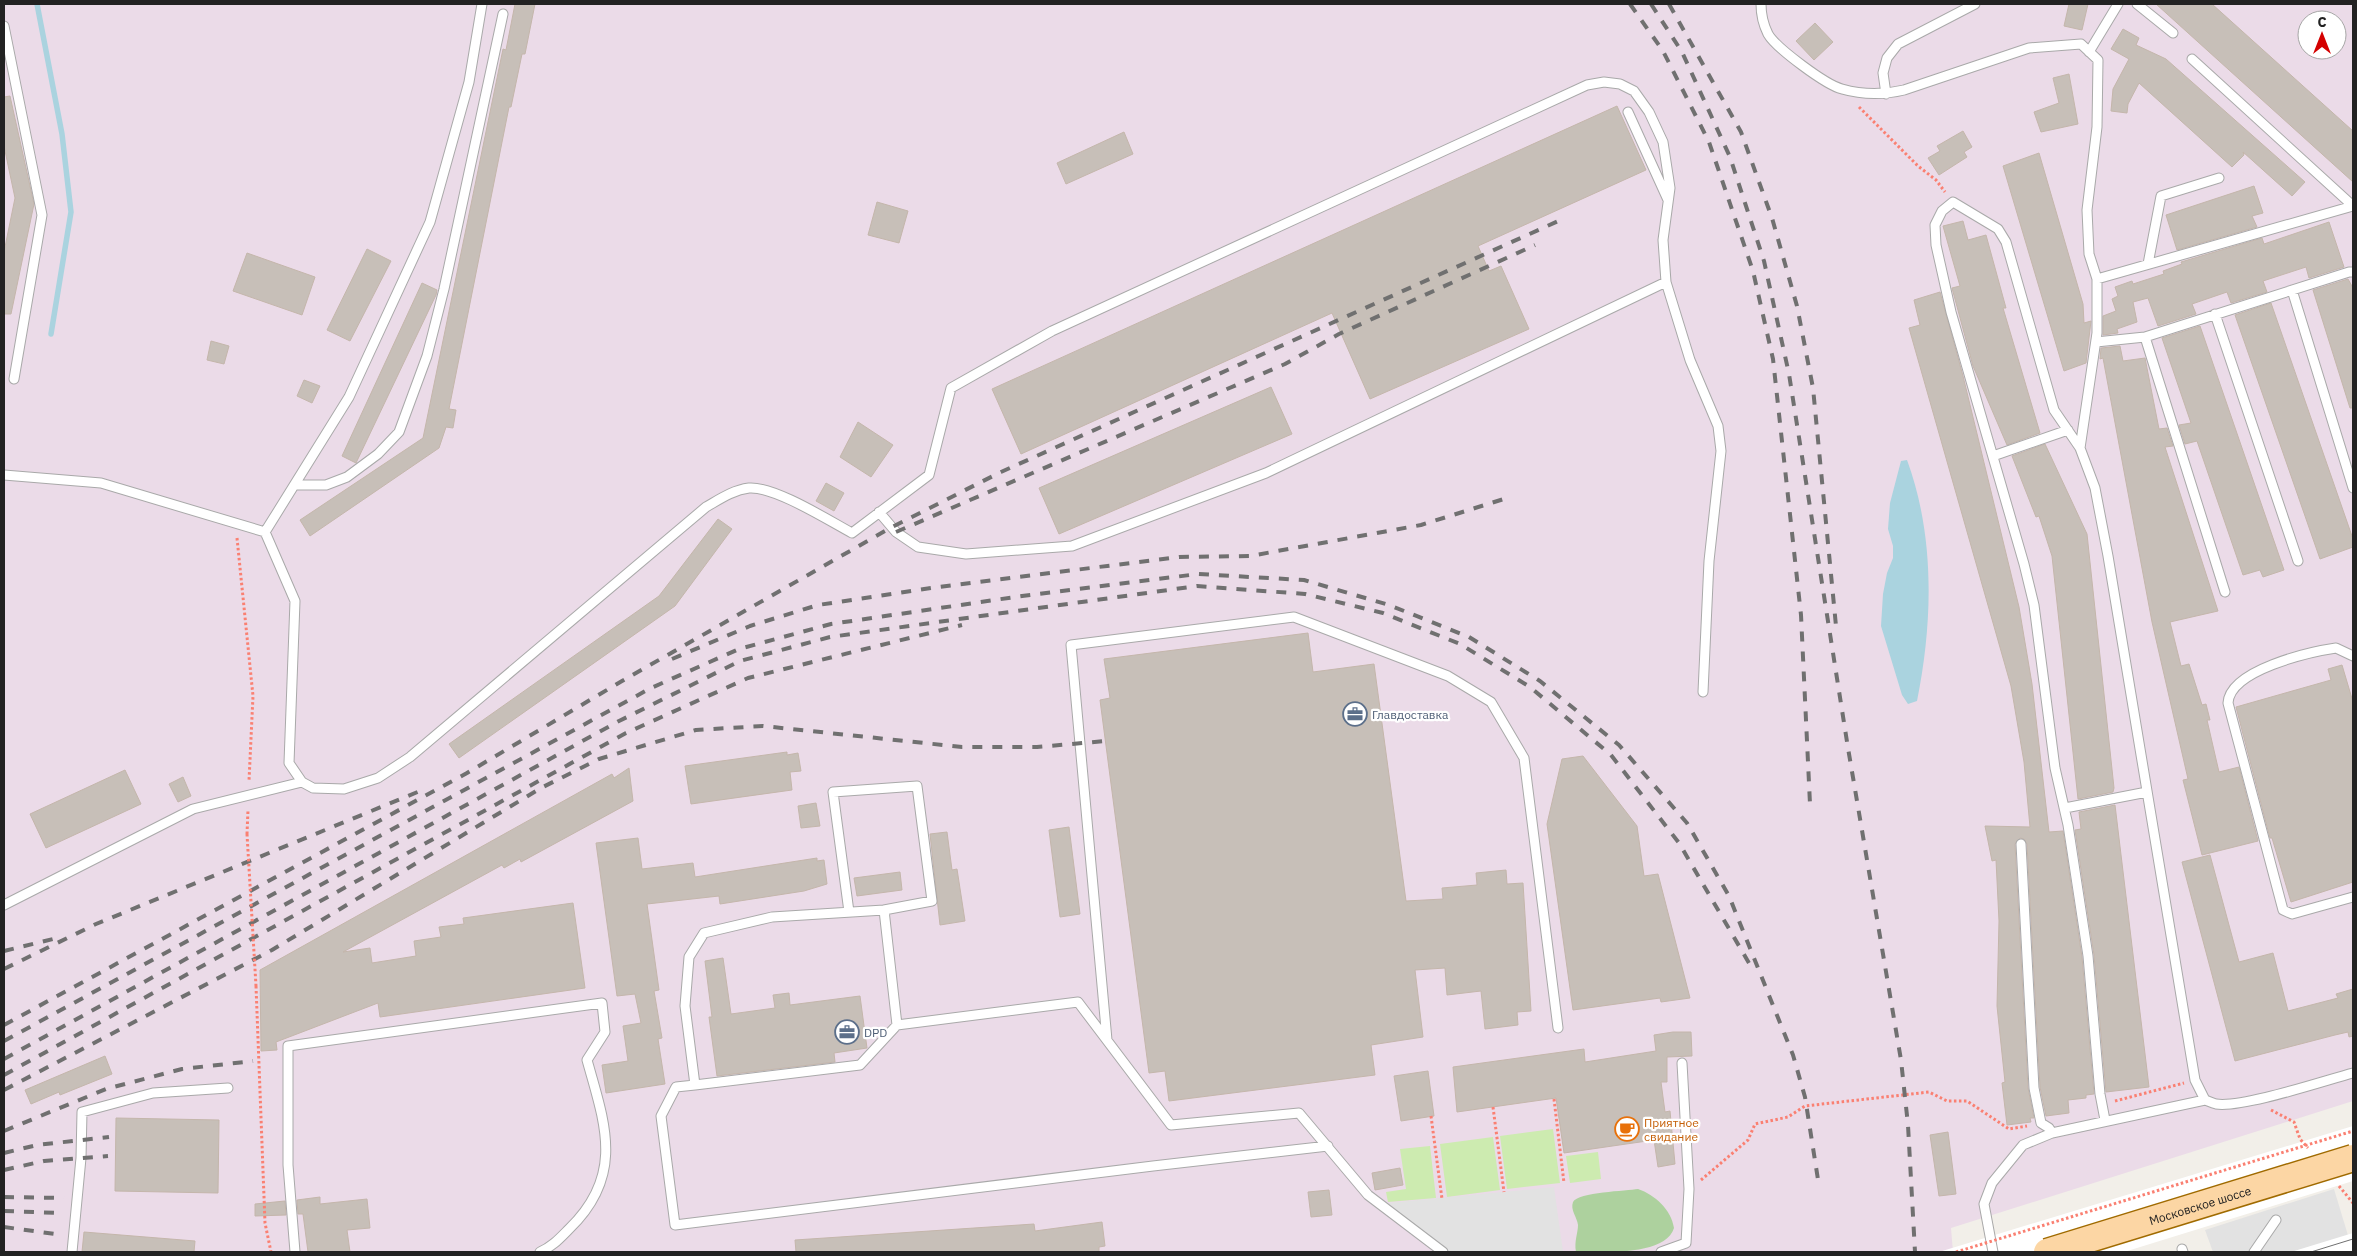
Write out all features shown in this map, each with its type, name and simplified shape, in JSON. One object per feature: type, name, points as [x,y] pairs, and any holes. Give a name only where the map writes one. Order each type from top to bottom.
[{"type":"main road","name":"Московское шоссе","points":[[2047,1252],[2353,1158]]},
{"type":"lane","points":[[265,532],[349,397],[430,222],[469,82],[482,4]]},
{"type":"lane","points":[[1761,4],[1761,16],[1769,35],[1786,52],[1832,85],[1864,94],[1886,94],[2028,48],[2081,44],[2098,60],[2097,127],[2087,210],[2090,254],[2096,279],[2096,342],[2080,448]]},
{"type":"lane","points":[[1886,94],[1883,73],[1887,58],[1898,44],[1975,4]]},
{"type":"lane","points":[[2090,52],[2118,4]]},
{"type":"lane","points":[[2137,4],[2173,33]]},
{"type":"lane","points":[[295,485],[326,485],[346,477],[378,454],[398,432],[427,356],[503,14]]},
{"type":"lane","points":[[4,26],[42,215],[14,379]]},
{"type":"lane","points":[[2096,279],[2353,206],[2192,59]]},
{"type":"lane","points":[[265,532],[295,601],[289,763],[302,782],[312,788],[344,789],[378,778],[410,757],[706,507],[732,492],[750,488],[774,493],[852,533],[929,475],[951,388],[1052,331],[1587,85],[1604,82],[1620,84],[1634,91],[1649,112],[1663,142],[1670,188],[1663,240],[1666,282],[1690,360],[1718,426],[1721,451],[1708,561],[1703,692]]},
{"type":"lane","points":[[1628,112],[1668,200]]},
{"type":"lane","points":[[2148,264],[2161,196],[2219,178]]},
{"type":"lane","points":[[2105,1120],[2101,1104],[2088,956],[2056,768],[2034,605],[2024,564],[1951,312],[1936,245],[1935,225],[1942,211],[1953,202],[1998,229],[2006,242],[2054,410],[2080,448],[2095,488],[2195,1080],[2205,1100]]},
{"type":"lane","points":[[2096,342],[2145,337],[2353,272]]},
{"type":"lane","points":[[879,512],[896,532],[918,547],[966,554],[1072,546],[1266,473],[1666,282]]},
{"type":"lane","points":[[2292,290],[2353,488]]},
{"type":"lane","points":[[2215,314],[2298,561]]},
{"type":"lane","points":[[2145,337],[2225,592]]},
{"type":"lane","points":[[1993,456],[2068,430]]},
{"type":"lane","points":[[4,475],[101,484],[265,532]]},
{"type":"lane","points":[[1107,1040],[1071,645],[1294,616],[1448,676],[1491,702],[1524,758],[1558,1028]]},
{"type":"lane","points":[[2353,656],[2336,648],[2275,664],[2245,677],[2234,687],[2228,697],[2228,703],[2283,910],[2292,914],[2353,897]]},
{"type":"lane","points":[[4,905],[193,809],[302,782]]},
{"type":"lane","points":[[695,1085],[685,1006],[689,957],[704,932],[772,917],[884,910],[932,901],[918,786],[833,792],[849,912]]},
{"type":"lane","points":[[2064,808],[2147,792]]},
{"type":"lane","points":[[2021,844],[2034,1088],[2041,1123],[2049,1128],[2052,1133]]},
{"type":"lane","points":[[884,910],[897,1025]]},
{"type":"lane","points":[[1328,1146],[674,1225],[661,1116],[676,1087],[860,1065],[897,1025],[1078,1002],[1171,1125],[1299,1113],[1328,1146],[1368,1195],[1443,1252]]},
{"type":"lane","points":[[294,1252],[288,1165],[288,1046],[602,1003],[605,1032],[587,1060],[605,1126],[605,1173],[583,1215],[549,1249],[540,1252]]},
{"type":"lane","points":[[1661,1252],[1686,1243],[1689,1190],[1682,1063]]},
{"type":"lane","points":[[1993,1252],[1984,1204],[1992,1183],[2023,1145],[2052,1133],[2105,1120],[2205,1100],[2216,1104],[2251,1100],[2353,1073]]},
{"type":"lane","points":[[72,1252],[82,1158],[82,1112],[153,1093],[228,1088]]},
{"type":"lane","points":[[2254,1252],[2276,1220]]},
{"type":"path","points":[[1841,89],[1918,166],[1936,180],[1953,202]]},
{"type":"path","points":[[236,524],[254,696],[249,785]]},
{"type":"path","points":[[248,804],[247,834],[256,986],[265,1222],[271,1252]]},
{"type":"path","points":[[2101,1104],[2195,1080]]},
{"type":"path","points":[[1689,1190],[1732,1156],[1748,1140],[1755,1124],[1788,1117],[1804,1106],[1929,1092],[1947,1101],[1967,1101],[2009,1128],[2041,1123]]},
{"type":"path","points":[[1554,1099],[1564,1183]]},
{"type":"path","points":[[2251,1100],[2294,1122],[2300,1139],[2312,1153]]},
{"type":"path","points":[[1493,1107],[1504,1192]]},
{"type":"path","points":[[1431,1116],[1442,1199]]},
{"type":"path","points":[[1956,1252],[2353,1131]]},
{"type":"path","points":[[2336,1181],[2353,1203]]},
{"type":"shaded area","points":[[4,4],[2353,4],[2353,1101],[1951,1228],[1953,1252],[4,1252]]},
{"type":"shaded area","points":[[1554,1187],[1563,1252],[1447,1252],[1388,1203]]},
{"type":"shaded area","points":[[2334,1189],[2353,1252],[2213,1252],[2205,1230]]},
{"type":"green space","points":[[1553,1129],[1560,1183],[1507,1189],[1500,1136]]},
{"type":"green space","points":[[1493,1137],[1500,1190],[1447,1197],[1440,1144]]},
{"type":"green space","points":[[1430,1146],[1436,1198],[1388,1202],[1386,1192],[1406,1189],[1400,1149]]},
{"type":"green space","points":[[1598,1152],[1601,1179],[1570,1183],[1566,1156]]},
{"type":"green space","points":[[1638,1189],[1656,1199],[1670,1215],[1674,1228],[1669,1237],[1659,1244],[1646,1248],[1616,1252],[1576,1252],[1575,1244],[1578,1225],[1572,1208],[1573,1202],[1593,1194]]},
{"type":"water","points":[[1907,460],[1923,519],[1929,579],[1926,641],[1917,701],[1908,704],[1902,695],[1881,626],[1883,594],[1887,573],[1893,558],[1893,546],[1888,529],[1890,503],[1901,461]]},
{"type":"pier","points":[[2353,1126],[2353,1181],[2124,1252],[1939,1252]]},
{"type":"pier","points":[[2353,1233],[2353,1252],[2291,1252]]},
{"type":"building","points":[[515,4],[535,4],[525,54],[522,54],[511,107],[509,107],[449,409],[456,410],[453,428],[446,427],[439,448],[310,536],[300,520],[423,438],[503,49],[506,50]]},
{"type":"building","points":[[2069,4],[2088,4],[2082,30],[2064,26]]},
{"type":"building","points":[[2156,4],[2212,4],[2353,131],[2353,182]]},
{"type":"building","points":[[1815,23],[1833,42],[1814,60],[1796,41]]},
{"type":"building","points":[[2123,29],[2139,38],[2136,45],[2166,59],[2305,182],[2292,196],[2243,152],[2244,155],[2232,167],[2139,83],[2128,104],[2127,113],[2111,111],[2113,89],[2129,59],[2111,49]]},
{"type":"building","points":[[2069,74],[2078,124],[2041,132],[2034,112],[2059,103],[2053,78]]},
{"type":"building","points":[[10,96],[34,204],[11,314],[4,314],[4,252],[15,198],[4,146],[4,97]]},
{"type":"building","points":[[1617,106],[1646,170],[1478,246],[1489,271],[1501,266],[1529,329],[1370,399],[1332,313],[1021,454],[992,389]]},
{"type":"building","points":[[1963,131],[1972,147],[1964,152],[1967,157],[1939,175],[1928,158],[1940,151],[1937,146]]},
{"type":"building","points":[[1124,132],[1133,154],[1066,184],[1057,163]]},
{"type":"building","points":[[2039,153],[2083,304],[2084,323],[2091,321],[2086,363],[2064,371],[2003,166]]},
{"type":"building","points":[[2254,186],[2263,213],[2252,216],[2257,227],[2177,250],[2166,215]]},
{"type":"building","points":[[877,202],[908,211],[899,243],[868,235]]},
{"type":"building","points":[[1963,221],[1968,240],[1986,235],[2006,308],[2003,308],[2040,433],[2007,445],[1973,366],[1952,288],[1960,286],[1943,226]]},
{"type":"building","points":[[2329,222],[2344,267],[2309,278],[2306,267],[2263,281],[2267,292],[2231,303],[2227,292],[2192,304],[2196,314],[2158,326],[2148,298],[2133,302],[2137,322],[2117,329],[2118,333],[2103,335],[2103,316],[2116,311],[2112,299],[2118,296],[2115,287],[2132,281],[2133,284],[2164,274],[2163,271],[2182,264],[2181,262],[2262,238],[2264,244]]},
{"type":"building","points":[[367,249],[391,261],[350,341],[327,330]]},
{"type":"building","points":[[247,253],[315,277],[302,315],[233,291]]},
{"type":"building","points":[[2348,279],[2353,288],[2353,408],[2350,408],[2313,290]]},
{"type":"building","points":[[422,283],[437,290],[436,295],[356,463],[342,456]]},
{"type":"building","points":[[1940,292],[1963,376],[2019,607],[2032,684],[2049,832],[2063,831],[2082,957],[2094,1094],[2086,1095],[2086,1098],[2068,1100],[2069,1113],[2046,1116],[2040,1087],[2027,844],[2024,839],[2020,838],[2015,844],[2028,1088],[2034,1118],[2030,1118],[2031,1122],[2007,1125],[2002,1083],[2005,1082],[1997,1006],[1999,921],[1996,860],[1992,861],[1985,826],[2030,827],[2024,762],[2011,686],[1909,328],[1920,325],[1914,300]]},
{"type":"building","points":[[2271,303],[2353,539],[2353,547],[2320,559],[2235,315]]},
{"type":"building","points":[[2200,326],[2284,570],[2263,577],[2260,570],[2243,575],[2197,441],[2185,444],[2179,425],[2191,423],[2162,338]]},
{"type":"building","points":[[211,341],[229,346],[224,364],[207,360]]},
{"type":"building","points":[[2120,346],[2123,361],[2145,358],[2159,429],[2167,428],[2173,446],[2165,447],[2218,611],[2170,622],[2181,666],[2189,664],[2202,705],[2206,704],[2210,720],[2207,720],[2219,772],[2239,767],[2258,841],[2202,855],[2183,780],[2188,779],[2152,622],[2103,358],[2100,359],[2101,348]]},
{"type":"building","points":[[304,380],[320,386],[312,403],[297,396]]},
{"type":"building","points":[[1271,387],[1292,434],[1059,534],[1039,488]]},
{"type":"building","points":[[858,422],[893,445],[871,477],[840,457]]},
{"type":"building","points":[[2045,444],[2087,534],[2114,788],[2113,792],[2078,799],[2052,556],[2039,516],[2036,517],[2012,456]]},
{"type":"building","points":[[826,483],[844,493],[834,511],[816,501]]},
{"type":"building","points":[[718,519],[732,529],[675,606],[459,758],[449,744],[659,596]]},
{"type":"building","points":[[1308,633],[1313,672],[1374,664],[1406,901],[1443,899],[1442,888],[1477,885],[1476,873],[1506,870],[1507,884],[1523,883],[1531,1011],[1517,1012],[1518,1025],[1485,1029],[1481,991],[1447,995],[1445,968],[1415,970],[1423,1037],[1371,1045],[1375,1075],[1169,1101],[1165,1071],[1149,1073],[1100,700],[1110,698],[1104,659]]},
{"type":"building","points":[[2342,665],[2353,702],[2353,882],[2291,902],[2272,838],[2270,838],[2236,707],[2331,680],[2328,669]]},
{"type":"building","points":[[787,752],[787,755],[798,753],[801,771],[790,772],[792,790],[691,804],[685,766]]},
{"type":"building","points":[[1583,756],[1637,826],[1644,876],[1658,874],[1690,998],[1661,1002],[1660,998],[1573,1010],[1547,824],[1562,759]]},
{"type":"building","points":[[629,768],[633,801],[521,862],[520,859],[504,868],[502,865],[343,952],[370,948],[372,963],[416,956],[414,941],[441,937],[439,927],[464,924],[463,918],[573,903],[585,988],[380,1017],[378,1003],[276,1042],[277,1050],[261,1051],[260,970],[612,774],[614,778]]},
{"type":"building","points":[[125,770],[141,804],[46,848],[30,814]]},
{"type":"building","points":[[183,777],[191,796],[178,802],[169,784]]},
{"type":"building","points":[[816,803],[820,826],[801,828],[798,806]]},
{"type":"building","points":[[2115,805],[2149,1087],[2106,1092],[2094,955],[2075,830],[2081,829],[2079,812]]},
{"type":"building","points":[[1069,827],[1080,914],[1060,917],[1049,830]]},
{"type":"building","points":[[947,832],[952,870],[957,869],[965,921],[940,925],[930,834]]},
{"type":"building","points":[[638,838],[642,869],[693,863],[695,877],[817,858],[817,861],[824,860],[827,884],[804,891],[720,904],[719,896],[647,904],[659,990],[654,991],[662,1038],[658,1039],[665,1084],[606,1093],[602,1065],[628,1061],[623,1026],[641,1023],[635,994],[617,996],[596,843]]},
{"type":"building","points":[[2210,855],[2239,962],[2273,953],[2288,1011],[2338,998],[2336,994],[2353,989],[2353,1036],[2349,1037],[2348,1032],[2235,1061],[2182,862]]},
{"type":"building","points":[[900,872],[902,890],[857,896],[854,878]]},
{"type":"building","points":[[723,958],[731,1014],[775,1008],[773,995],[789,993],[790,1005],[860,996],[867,1048],[834,1053],[835,1062],[717,1076],[709,1017],[712,1017],[705,961]]},
{"type":"building","points":[[1691,1032],[1692,1056],[1667,1057],[1667,1082],[1661,1082],[1665,1112],[1670,1111],[1675,1164],[1658,1167],[1654,1140],[1564,1153],[1556,1098],[1457,1112],[1453,1067],[1584,1049],[1585,1062],[1656,1051],[1654,1035]]},
{"type":"building","points":[[105,1056],[112,1074],[60,1095],[59,1092],[31,1104],[25,1090]]},
{"type":"building","points":[[1428,1071],[1434,1116],[1401,1121],[1394,1076]]},
{"type":"building","points":[[116,1118],[219,1120],[218,1193],[115,1191]]},
{"type":"building","points":[[1948,1132],[1956,1194],[1939,1196],[1930,1135]]},
{"type":"building","points":[[1400,1168],[1403,1185],[1375,1190],[1372,1173]]},
{"type":"building","points":[[1329,1190],[1332,1215],[1311,1217],[1308,1192]]},
{"type":"building","points":[[320,1197],[320,1204],[367,1199],[370,1228],[347,1230],[350,1252],[308,1252],[303,1214],[298,1214],[297,1200]]},
{"type":"building","points":[[285,1201],[286,1215],[255,1216],[255,1204]]},
{"type":"building","points":[[1102,1222],[1105,1246],[1099,1247],[1099,1252],[796,1252],[795,1240],[1034,1224],[1035,1231]]},
{"type":"building","points":[[84,1232],[195,1241],[194,1252],[82,1252]]},
{"type":"waterway","points":[[37,4],[62,134],[71,212],[51,334]]},
{"type":"tram line","points":[[2311,1252],[2353,1239]]},
{"type":"railway","points":[[1630,4],[1663,51],[1709,142],[1753,271],[1773,359],[1801,615],[1810,804]]},
{"type":"railway","points":[[1651,4],[1682,52],[1730,157],[1764,261],[1789,374],[1848,748],[1901,1060],[1908,1125],[1915,1252]]},
{"type":"railway","points":[[1669,4],[1741,132],[1772,218],[1797,306],[1813,388],[1836,626]]},
{"type":"railway","points":[[4,1025],[467,773],[622,681],[892,527],[1001,472],[1565,218]]},
{"type":"railway","points":[[896,532],[1285,364],[1339,334],[1535,245]]},
{"type":"railway","points":[[672,659],[750,626],[818,605],[938,587],[1179,557],[1250,556],[1421,525],[1507,498]]},
{"type":"railway","points":[[4,1041],[651,688],[739,649],[831,624],[1022,596],[1198,574],[1304,580],[1389,605],[1469,637],[1540,681],[1619,745],[1687,823],[1729,896],[1793,1055],[1805,1097],[1819,1186]]},
{"type":"railway","points":[[4,1059],[619,721],[740,661],[830,637],[1197,586],[1305,594],[1383,613],[1460,644],[1530,687],[1611,755],[1679,843],[1749,963]]},
{"type":"railway","points":[[4,1075],[626,733],[748,678],[962,625]]},
{"type":"railway","points":[[4,1090],[272,950],[541,788],[599,759],[696,730],[763,726],[962,747],[1037,747],[1106,741]]},
{"type":"railway","points":[[4,969],[96,924],[420,791]]},
{"type":"railway","points":[[4,951],[53,939]]},
{"type":"railway","points":[[4,1131],[106,1089],[182,1069],[253,1061]]},
{"type":"railway","points":[[4,1153],[37,1145],[109,1137]]},
{"type":"railway","points":[[4,1170],[44,1161],[108,1156]]},
{"type":"railway","points":[[4,1197],[64,1198]]},
{"type":"railway","points":[[4,1211],[59,1213]]},
{"type":"railway","points":[[4,1227],[62,1235]]},
{"type":"place","name":"Главдоставка","points":[[1355,714]]},
{"type":"place","name":"DPD","points":[[847,1032]]},
{"type":"place","name":"Приятное свидание","points":[[1627,1129]]}]
